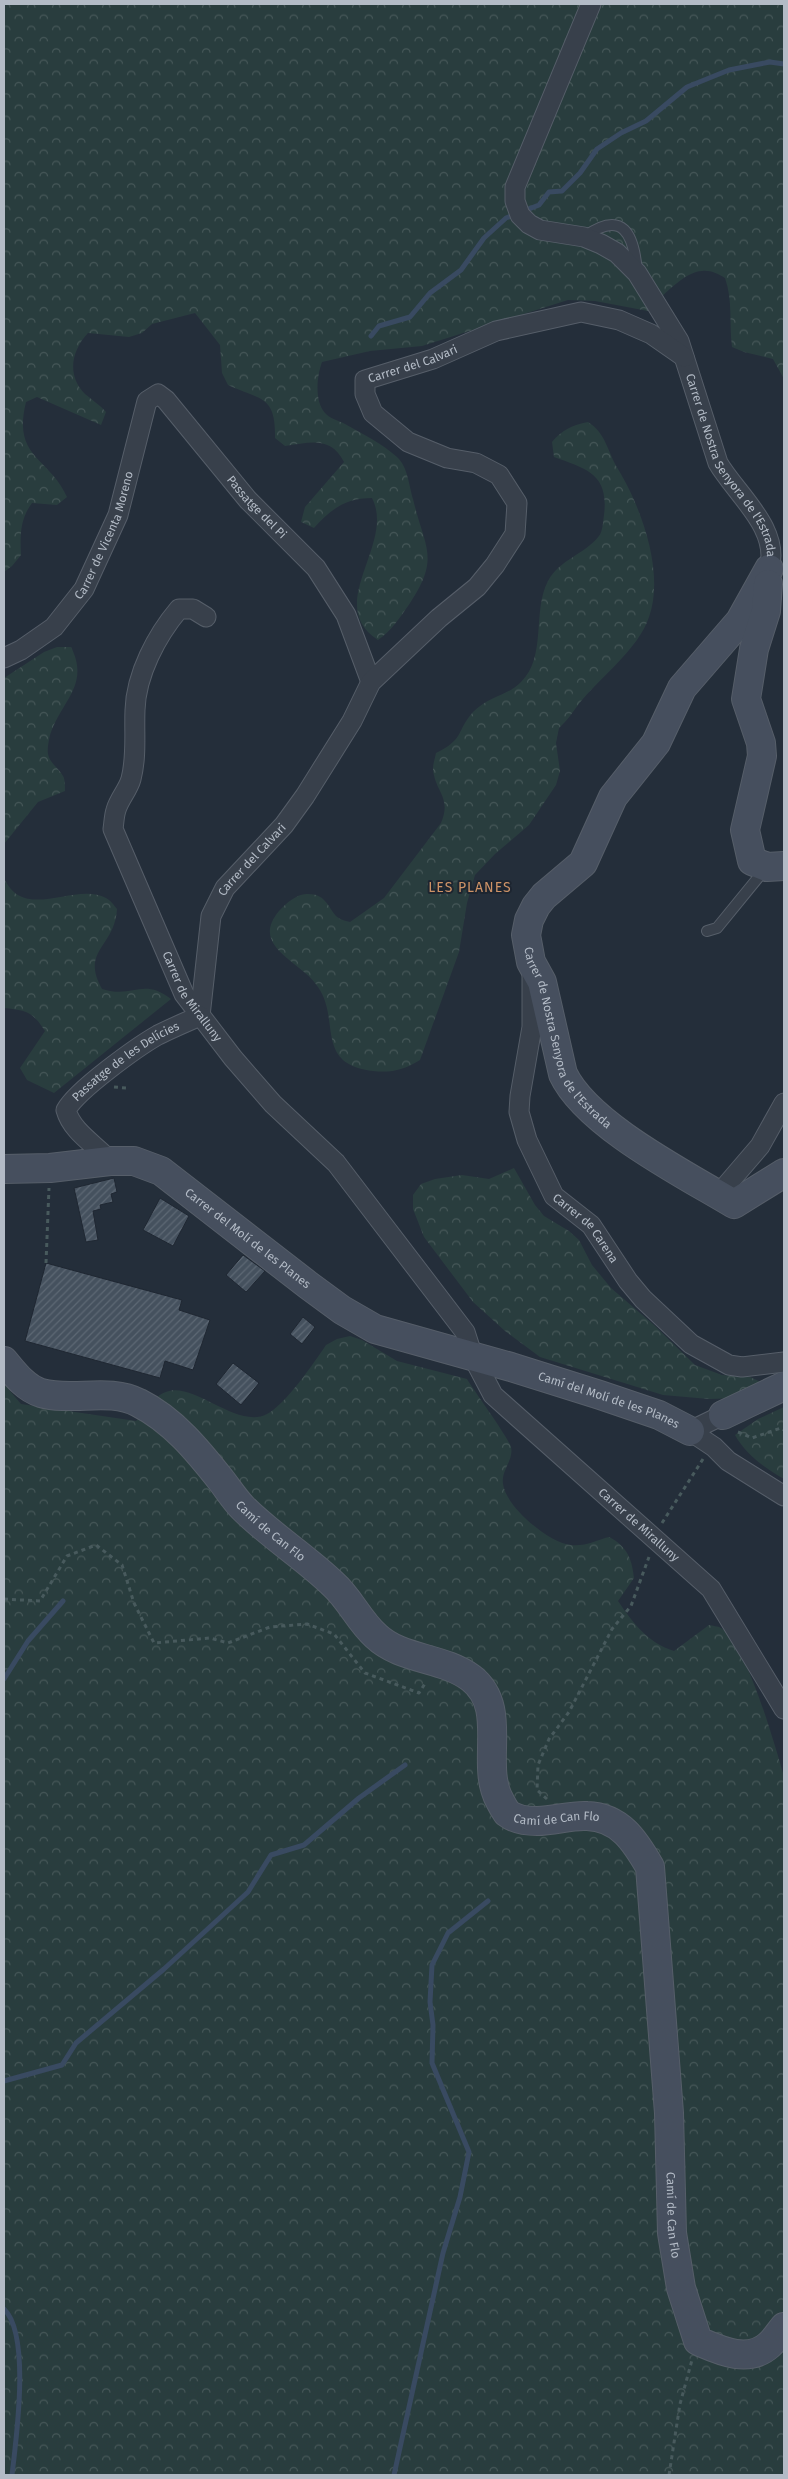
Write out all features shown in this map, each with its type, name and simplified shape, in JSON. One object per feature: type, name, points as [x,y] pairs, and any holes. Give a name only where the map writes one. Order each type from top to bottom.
[{"type":"street","name":"Carrer de Nostra Senyora de l'Estrada","points":[[591,4],[515,187],[515,201],[520,215],[529,224],[540,230],[584,237],[617,253],[637,273],[679,341],[718,463],[729,482],[760,519],[772,559],[769,569],[740,621],[682,688],[656,743],[613,796],[583,863],[536,906],[529,920],[526,934],[531,962],[542,982],[563,1074],[567,1082],[600,1120],[734,1204],[784,1173]]},
{"type":"street","name":"Carrer del Calvari","points":[[200,1016],[211,916],[225,888],[284,825],[352,721],[371,682],[439,618],[477,587],[495,565],[515,534],[517,503],[499,475],[476,463],[447,458],[408,442],[374,413],[365,394],[365,380],[433,359],[496,331],[581,312],[619,320],[651,334],[684,357]]},
{"type":"street","name":"Carrer de Vicenta Moreno","points":[[4,658],[21,650],[54,627],[84,589],[118,515],[147,401],[158,394],[166,400]]},
{"type":"street","name":"Passatge del Pi","points":[[166,400],[248,500],[316,568],[346,615],[371,682]]},
{"type":"street","points":[[769,569],[766,611],[754,649],[746,699],[761,743],[762,756],[745,830],[752,861],[776,867]]},
{"type":"street","name":"Carrer de Miralluny","points":[[206,617],[193,608],[180,609],[167,624],[153,650],[138,686],[135,708],[136,744],[131,780],[116,809],[113,829],[168,961],[184,994],[273,1104],[336,1163],[465,1332],[472,1352],[493,1395],[711,1589],[784,1709]]},
{"type":"street","name":"Carrer de Carena","points":[[531,962],[532,1027],[520,1096],[520,1112],[527,1140],[554,1196],[590,1225],[628,1281],[643,1299],[672,1329],[691,1344],[729,1365],[742,1367],[784,1362]]},
{"type":"street","name":"Passatge de les Delícies","points":[[110,1161],[75,1128],[66,1110],[70,1102],[95,1080],[156,1036],[200,1016]]},
{"type":"street","points":[[718,1195],[760,1146],[784,1103]]},
{"type":"street","name":"Carrer del Molí de les Planes","points":[[4,1169],[50,1168],[110,1161],[134,1161],[161,1171],[342,1310],[375,1329],[472,1352]]},
{"type":"street","name":"Camí del Molí de les Planes","points":[[472,1352],[511,1367],[642,1410],[690,1431],[714,1447],[728,1461],[784,1496]]},
{"type":"street","name":"Camí de Can Flo","points":[[4,1361],[20,1380],[40,1393],[54,1395],[101,1394],[138,1402],[154,1412],[176,1429],[202,1456],[242,1507],[336,1586],[353,1610],[377,1638],[398,1650],[438,1663],[470,1678],[482,1691],[493,1723],[492,1772],[495,1793],[507,1813],[524,1821],[552,1821],[586,1816],[606,1820],[625,1830],[636,1843],[650,1867],[669,2113],[672,2233],[681,2288],[698,2341]]},
{"type":"street","points":[[690,1431],[784,1386]]},
{"type":"street","points":[[698,2341],[726,2353],[749,2354],[768,2346],[784,2327]]},
{"type":"lane","points":[[707,931],[717,928],[776,867]]},
{"type":"path","points":[[46,1263],[50,1168]]},
{"type":"path","points":[[723,1415],[733,1429],[752,1438],[781,1428],[784,1430]]},
{"type":"path","points":[[550,1802],[537,1790],[538,1765],[549,1739],[568,1712],[612,1629],[630,1606],[655,1538],[699,1464],[714,1447]]},
{"type":"path","points":[[4,1599],[40,1601],[67,1556],[96,1544],[122,1566],[134,1603],[154,1644],[210,1638],[228,1643],[270,1628],[307,1624],[334,1634],[365,1673],[419,1693],[438,1663]]},
{"type":"path","points":[[669,2475],[680,2404],[698,2341]]},
{"type":"green space","points":[[4,4],[784,4],[784,379],[773,359],[732,347],[730,304],[725,278],[705,271],[695,272],[680,280],[648,311],[595,301],[568,300],[422,346],[370,351],[322,362],[319,374],[318,395],[322,408],[329,416],[378,443],[401,461],[408,477],[425,542],[427,564],[418,589],[408,606],[387,633],[378,640],[363,626],[357,610],[358,592],[375,535],[377,516],[372,498],[347,502],[333,510],[314,528],[301,522],[305,507],[344,462],[339,454],[326,444],[312,442],[285,446],[275,438],[275,424],[269,406],[257,397],[228,385],[222,373],[220,345],[195,313],[152,324],[142,333],[129,337],[88,333],[78,347],[73,363],[73,371],[79,387],[106,412],[101,425],[37,397],[26,402],[23,421],[24,435],[28,446],[34,456],[51,473],[67,497],[57,505],[32,503],[25,515],[22,528],[21,555],[4,572]]},
{"type":"green space","points":[[588,422],[603,437],[614,462],[627,484],[648,540],[654,580],[653,599],[649,617],[636,641],[559,728],[556,743],[560,771],[556,785],[529,825],[495,854],[475,875],[467,903],[459,952],[420,1060],[403,1068],[386,1072],[355,1067],[343,1060],[336,1050],[332,1039],[325,1000],[318,987],[281,953],[274,944],[270,934],[271,924],[279,911],[296,897],[304,894],[314,894],[322,898],[337,917],[350,922],[384,898],[441,823],[445,807],[434,777],[433,769],[436,753],[456,739],[473,712],[486,702],[511,690],[529,672],[537,647],[543,593],[548,581],[559,567],[586,548],[599,536],[603,526],[605,501],[599,482],[586,470],[554,457],[552,442],[568,429]]},
{"type":"green space","points":[[57,647],[71,647],[76,660],[77,672],[76,682],[55,723],[48,747],[49,757],[64,777],[65,791],[38,802],[4,844],[4,678],[44,652]]},
{"type":"green space","points":[[4,878],[13,891],[24,898],[37,900],[94,894],[107,899],[117,909],[115,922],[100,949],[95,965],[96,976],[102,989],[122,992],[152,990],[171,999],[54,1093],[27,1080],[20,1068],[45,1031],[37,1020],[28,1013],[4,1008]]},
{"type":"green space","points":[[514,1168],[535,1205],[544,1216],[569,1231],[579,1240],[592,1265],[611,1288],[654,1325],[695,1365],[722,1375],[750,1377],[765,1384],[738,1398],[709,1399],[663,1395],[540,1357],[505,1331],[473,1302],[424,1237],[413,1209],[413,1195],[421,1184],[435,1179],[462,1175],[489,1179]]},
{"type":"green space","points":[[350,1336],[362,1340],[397,1361],[467,1379],[511,1447],[511,1456],[504,1474],[503,1484],[506,1493],[520,1513],[541,1531],[562,1543],[581,1545],[609,1537],[615,1541],[628,1554],[634,1578],[618,1601],[642,1631],[656,1643],[674,1651],[709,1625],[721,1628],[731,1637],[750,1673],[784,1776],[784,2475],[4,2475],[4,1384],[21,1404],[136,1421],[158,1397],[166,1392],[177,1390],[202,1398],[242,1416],[255,1417],[267,1414],[282,1402],[299,1383],[326,1345],[337,1339]]},
{"type":"green space","points":[[784,1407],[784,1479],[756,1460],[735,1435],[758,1419]]},
{"type":"building","points":[[114,1178],[117,1192],[111,1194],[113,1202],[100,1205],[101,1209],[93,1211],[98,1240],[86,1242],[74,1188]]},
{"type":"building","points":[[160,1198],[189,1216],[173,1246],[143,1230]]},
{"type":"building","points":[[243,1255],[265,1271],[246,1292],[226,1275]]},
{"type":"building","points":[[46,1263],[182,1300],[179,1310],[210,1320],[193,1370],[165,1361],[160,1378],[25,1341]]},
{"type":"building","points":[[303,1317],[315,1327],[302,1344],[290,1334]]},
{"type":"building","points":[[233,1363],[259,1383],[241,1405],[216,1384]]},
{"type":"waterway","points":[[371,336],[379,326],[410,317],[430,293],[461,270],[484,238],[506,218],[539,205],[549,192],[562,191],[580,173],[597,149],[621,133],[646,121],[687,87],[729,70],[770,62],[784,64]]},
{"type":"waterway","points":[[4,1679],[28,1641],[63,1601]]},
{"type":"waterway","points":[[4,2081],[62,2065],[76,2043],[164,1969],[248,1892],[271,1855],[304,1845],[359,1798],[405,1765]]},
{"type":"waterway","points":[[394,2475],[443,2253],[460,2197],[469,2152],[432,2063],[433,2025],[430,2002],[432,1965],[448,1933],[488,1901]]},
{"type":"waterway","points":[[4,2309],[12,2322],[17,2341],[19,2364],[20,2389],[12,2475]]},
{"type":"district","name":"LES PLANES","points":[[470,887]]}]
